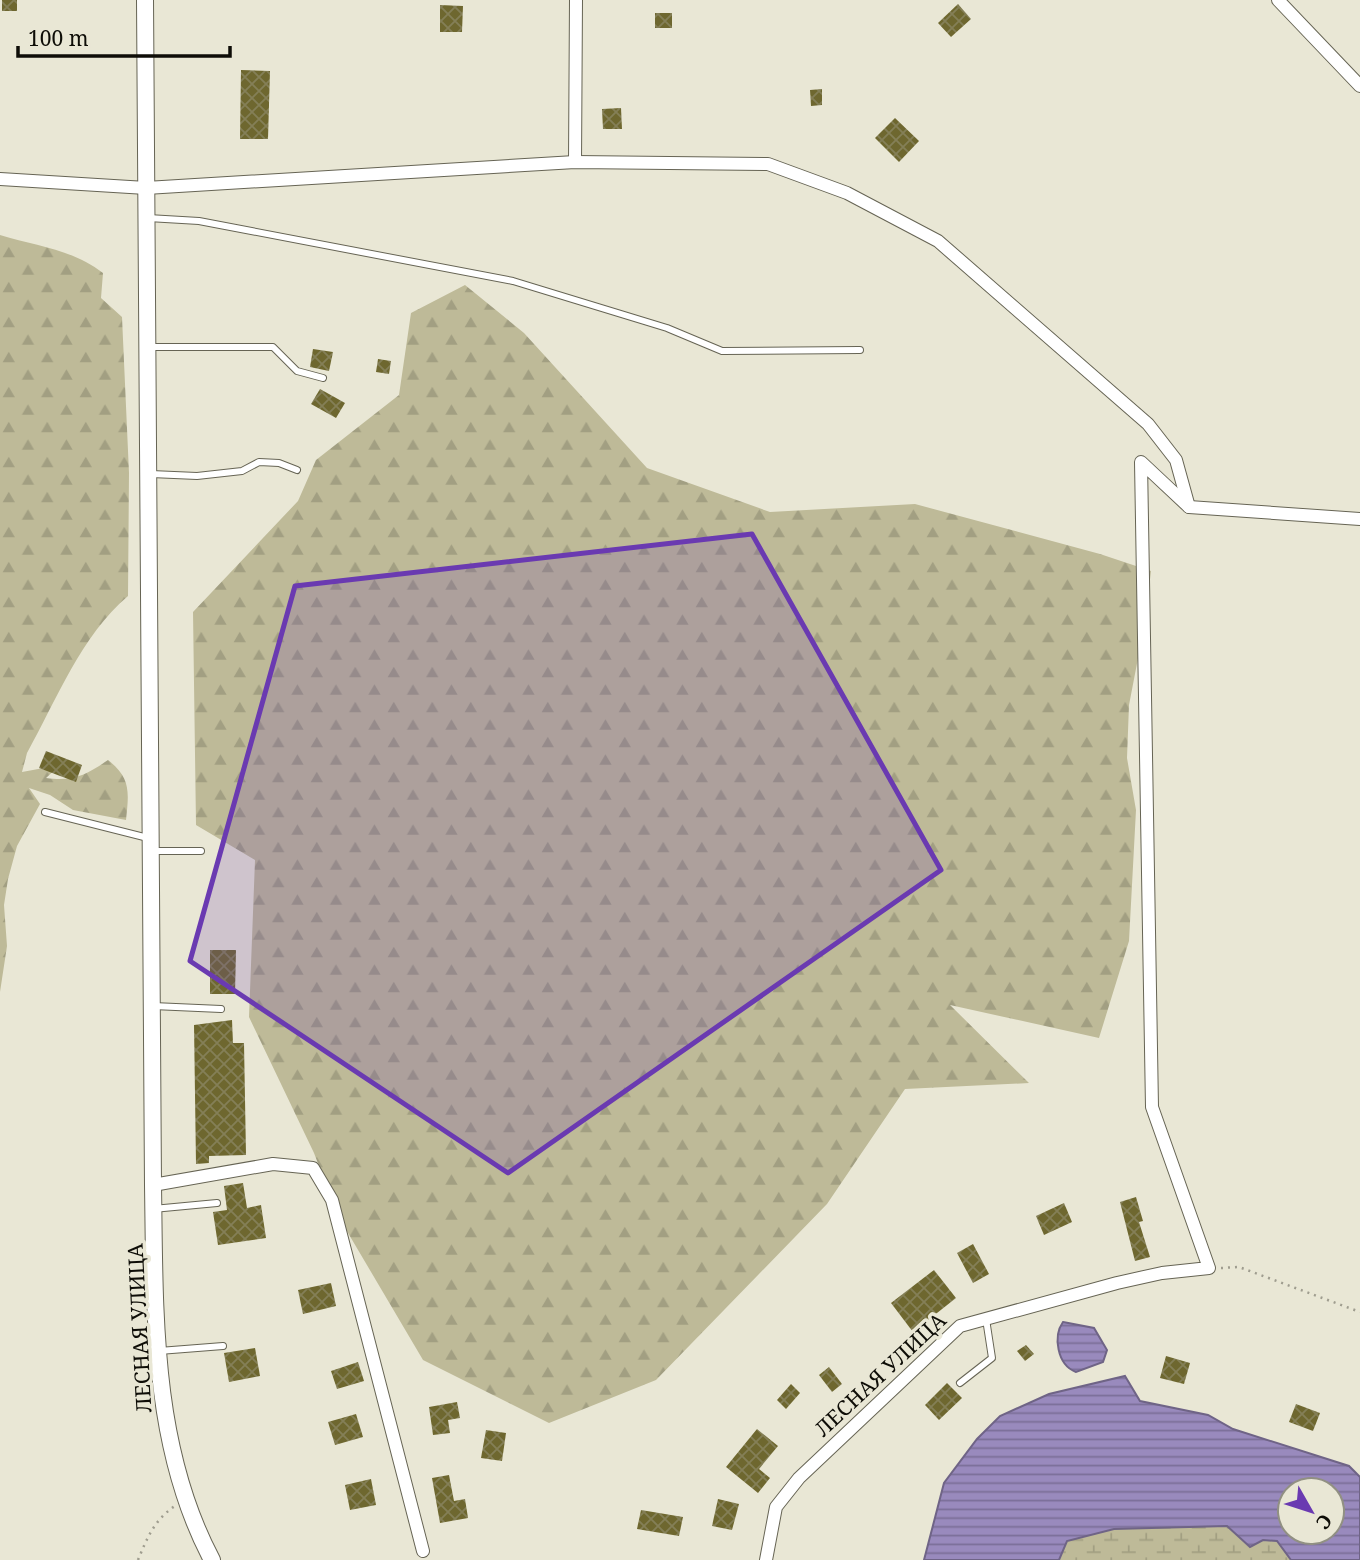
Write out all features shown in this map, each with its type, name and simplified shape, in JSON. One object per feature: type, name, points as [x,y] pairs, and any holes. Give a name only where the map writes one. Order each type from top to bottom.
[{"type":"street","name":"ЛЕСНАЯ УЛИЦА","points":[[145,0],[153,1209],[157,1351],[163,1408],[185,1499],[208,1553]]},
{"type":"street","points":[[575,162],[576,0]]},
{"type":"street","points":[[1278,0],[1360,86]]},
{"type":"street","points":[[0,178],[146,188],[575,162],[768,164],[847,193],[938,241],[1148,424],[1175,460],[1189,507]]},
{"type":"street","points":[[1209,1268],[1152,1107],[1141,462],[1189,507],[1360,519]]},
{"type":"street","points":[[153,1185],[273,1164],[313,1168],[332,1200],[423,1551]]},
{"type":"street","name":"ЛЕСНАЯ УЛИЦА","points":[[765,1560],[776,1507],[799,1478],[960,1326],[1151,1275],[1209,1268]]},
{"type":"lane","points":[[146,218],[199,221],[513,281],[667,328],[722,351],[860,350]]},
{"type":"lane","points":[[148,347],[273,347],[297,370],[323,378]]},
{"type":"lane","points":[[149,473],[197,476],[242,471],[258,462],[279,463],[297,470]]},
{"type":"lane","points":[[45,812],[151,845],[201,851]]},
{"type":"lane","points":[[152,1006],[221,1009]]},
{"type":"lane","points":[[153,1209],[217,1203]]},
{"type":"lane","points":[[960,1383],[992,1358],[986,1319]]},
{"type":"lane","points":[[157,1351],[223,1346]]},
{"type":"path","points":[[1209,1268],[1239,1267],[1360,1312]]},
{"type":"path","points":[[138,1560],[148,1534],[164,1513],[185,1499]]},
{"type":"highlighted area","points":[[752,534],[941,870],[508,1173],[190,961],[295,586]]},
{"type":"green space","points":[[0,235],[66,253],[103,273],[101,298],[122,317],[129,473],[128,596],[111,612],[83,649],[27,753],[22,772],[60,765],[46,778],[72,778],[108,760],[121,773],[127,786],[126,820],[73,810],[50,795],[29,788],[40,804],[17,846],[8,879],[4,905],[7,946],[0,992]]},
{"type":"green space","points":[[465,285],[524,333],[647,468],[770,512],[915,504],[1100,554],[1151,571],[1145,622],[1129,705],[1127,758],[1136,810],[1129,941],[1099,1038],[950,1005],[1029,1083],[905,1089],[827,1204],[656,1380],[549,1423],[423,1360],[338,1216],[314,1153],[249,1017],[255,860],[196,825],[193,612],[298,501],[316,460],[399,395],[411,313]]},
{"type":"green space","points":[[1227,1526],[1249,1547],[1263,1540],[1276,1541],[1276,1546],[1281,1546],[1291,1560],[1059,1560],[1067,1541],[1114,1529]]},
{"type":"shaded area","points":[[1063,1322],[1094,1328],[1107,1350],[1103,1362],[1076,1372],[1065,1363],[1058,1342]]},
{"type":"shaded area","points":[[1125,1376],[1140,1401],[1208,1415],[1233,1429],[1349,1466],[1360,1477],[1360,1560],[1291,1560],[1281,1546],[1346,1546],[1346,1476],[1276,1476],[1276,1541],[1263,1540],[1250,1547],[1227,1526],[1114,1529],[1067,1541],[1059,1560],[924,1560],[944,1483],[977,1439],[1000,1416],[1049,1394]]},
{"type":"building","points":[[2,0],[17,0],[17,11],[2,11]]},
{"type":"building","points":[[958,4],[971,19],[951,37],[938,23]]},
{"type":"building","points":[[440,5],[463,6],[462,32],[440,32]]},
{"type":"building","points":[[655,13],[672,13],[672,28],[655,28]]},
{"type":"building","points":[[241,70],[270,71],[268,139],[240,139]]},
{"type":"building","points":[[822,89],[822,105],[811,106],[810,90]]},
{"type":"building","points":[[621,108],[622,129],[603,129],[602,109]]},
{"type":"building","points":[[895,118],[919,141],[899,162],[875,138]]},
{"type":"building","points":[[313,349],[333,352],[329,371],[310,367]]},
{"type":"building","points":[[378,359],[391,361],[389,374],[376,372]]},
{"type":"building","points":[[320,389],[345,403],[336,418],[311,404]]},
{"type":"building","points":[[46,751],[82,765],[76,782],[39,768]]},
{"type":"building","points":[[210,950],[236,950],[235,994],[210,994]]},
{"type":"building","points":[[232,1020],[233,1043],[244,1043],[246,1155],[209,1156],[209,1163],[196,1164],[194,1025]]},
{"type":"building","points":[[243,1183],[247,1208],[261,1205],[266,1238],[218,1245],[213,1212],[227,1210],[224,1186]]},
{"type":"building","points":[[1136,1197],[1143,1221],[1139,1222],[1150,1257],[1135,1261],[1120,1202]]},
{"type":"building","points":[[1064,1203],[1072,1222],[1044,1235],[1036,1216]]},
{"type":"building","points":[[973,1244],[989,1274],[973,1283],[957,1253]]},
{"type":"building","points":[[934,1270],[956,1298],[913,1332],[891,1303]]},
{"type":"building","points":[[331,1283],[336,1306],[303,1314],[298,1290]]},
{"type":"building","points":[[1026,1345],[1034,1354],[1025,1361],[1017,1351]]},
{"type":"building","points":[[255,1348],[260,1376],[229,1382],[224,1353]]},
{"type":"building","points":[[1166,1356],[1190,1363],[1184,1384],[1160,1378]]},
{"type":"building","points":[[358,1362],[364,1381],[337,1389],[331,1371]]},
{"type":"building","points":[[829,1367],[842,1384],[832,1392],[819,1375]]},
{"type":"building","points":[[947,1383],[962,1398],[939,1420],[925,1405]]},
{"type":"building","points":[[791,1384],[800,1393],[786,1409],[777,1400]]},
{"type":"building","points":[[457,1402],[460,1418],[448,1420],[450,1433],[433,1435],[429,1407]]},
{"type":"building","points":[[1296,1404],[1320,1413],[1313,1431],[1289,1422]]},
{"type":"building","points":[[356,1414],[363,1437],[335,1445],[328,1422]]},
{"type":"building","points":[[757,1429],[778,1446],[759,1469],[770,1478],[758,1493],[726,1467]]},
{"type":"building","points":[[486,1430],[506,1433],[502,1461],[481,1458]]},
{"type":"building","points":[[449,1475],[454,1501],[465,1499],[468,1518],[440,1523],[432,1478]]},
{"type":"building","points":[[371,1479],[376,1505],[350,1510],[345,1485]]},
{"type":"building","points":[[718,1499],[739,1504],[732,1530],[712,1526]]},
{"type":"building","points":[[641,1510],[683,1517],[679,1536],[637,1529]]}]
